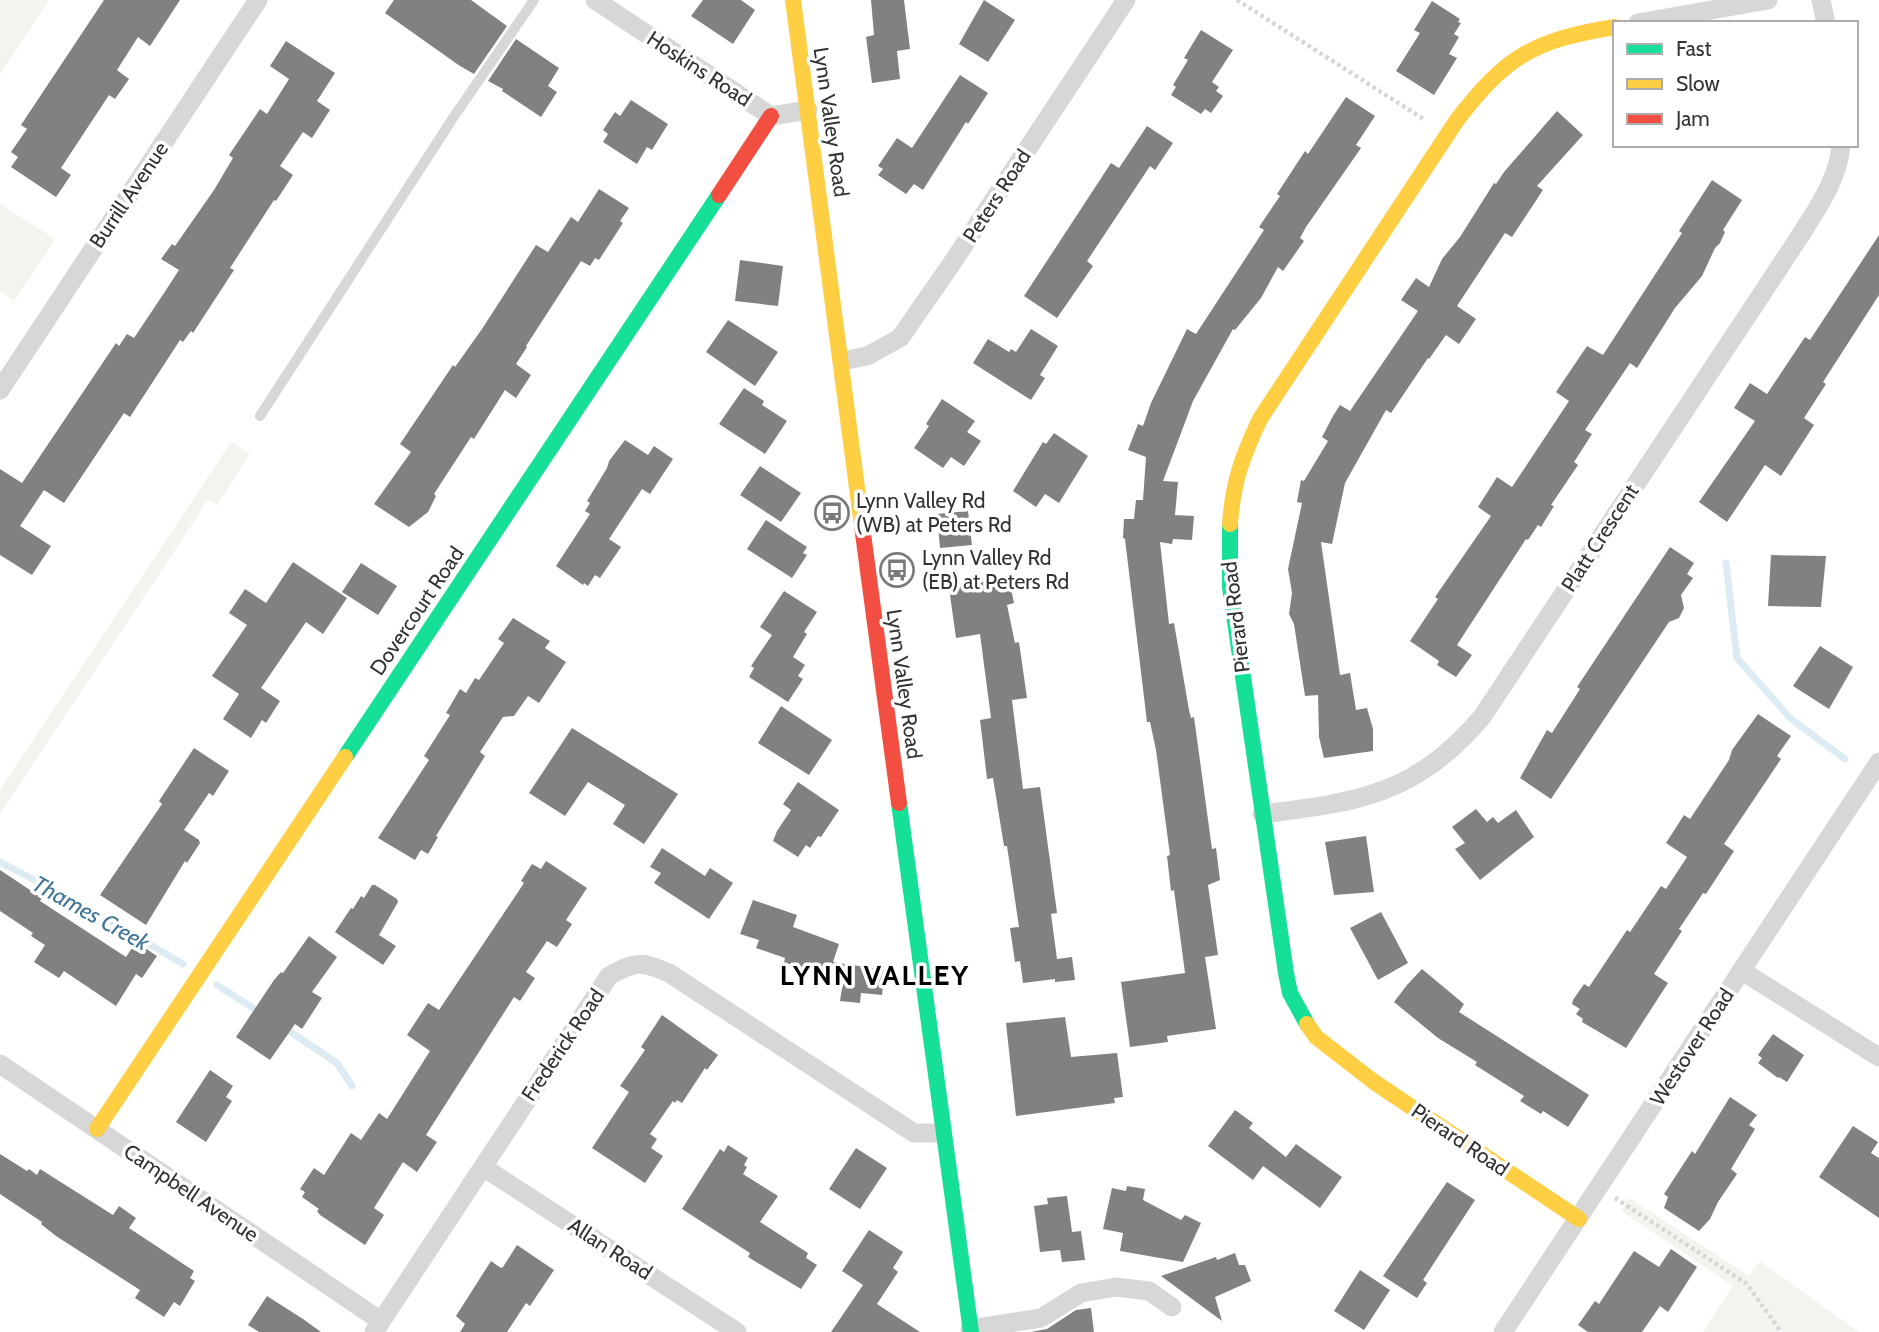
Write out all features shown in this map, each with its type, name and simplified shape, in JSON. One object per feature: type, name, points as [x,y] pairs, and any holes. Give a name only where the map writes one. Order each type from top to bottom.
[{"type":"street","name":"Burrill Avenue","points":[[0,390],[258,0]]},
{"type":"street","name":"Hoskins Road","points":[[595,0],[771,116],[808,110]]},
{"type":"street","name":"Lynn Valley Road","points":[[793,0],[971,1331]]},
{"type":"street","name":"Peters Road","points":[[842,361],[867,356],[900,338],[1126,0]]},
{"type":"street","points":[[1649,21],[1768,0]]},
{"type":"street","points":[[1821,0],[1826,21]]},
{"type":"street","name":"Pierard Road","points":[[1579,1219],[1364,1076],[1317,1037],[1300,1014],[1290,993],[1262,814],[1230,587],[1227,542],[1242,457],[1260,419],[1447,134],[1474,98],[1506,65],[1546,43],[1613,27]]},
{"type":"street","name":"Dovercourt Road","points":[[97,1129],[771,116]]},
{"type":"street","name":"Platt Crescent","points":[[1262,814],[1364,798],[1393,788],[1418,775],[1459,744],[1482,717],[1800,236],[1825,195],[1839,161],[1841,147]]},
{"type":"street","name":"Westover Road","points":[[1503,1332],[1879,762]]},
{"type":"street","name":"Frederick Road","points":[[378,1327],[610,976],[633,963],[649,964],[669,974],[914,1133],[943,1133]]},
{"type":"street","points":[[1742,971],[1879,1057]]},
{"type":"street","name":"Campbell Avenue","points":[[0,1064],[378,1327]]},
{"type":"street","name":"Allan Road","points":[[483,1167],[737,1332]]},
{"type":"street","points":[[971,1331],[1041,1318],[1081,1293],[1116,1287],[1149,1291],[1172,1307]]},
{"type":"lane","points":[[260,416],[453,118],[534,0]]},
{"type":"path","points":[[1237,0],[1447,134]]},
{"type":"path","points":[[1600,1188],[1746,1284],[1781,1332]]},
{"type":"shaded area","points":[[0,0],[49,0],[0,74]]},
{"type":"shaded area","points":[[0,204],[55,239],[14,301],[0,291]]},
{"type":"shaded area","points":[[231,442],[250,454],[217,505],[208,500],[0,814],[0,790]]},
{"type":"shaded area","points":[[1629,1198],[1749,1276],[1760,1261],[1859,1332],[1703,1332],[1733,1286],[1621,1211]]},
{"type":"building","points":[[104,0],[180,0],[150,46],[138,37],[117,70],[129,79],[115,99],[109,95],[61,168],[71,175],[56,197],[11,167],[18,157],[11,152],[27,129],[21,125]]},
{"type":"building","points":[[394,0],[471,0],[507,26],[474,74],[385,13]]},
{"type":"building","points":[[703,0],[741,0],[755,10],[733,44],[691,16]]},
{"type":"building","points":[[871,0],[904,0],[910,49],[897,51],[900,79],[872,83],[866,37],[874,35]]},
{"type":"building","points":[[984,0],[1015,20],[988,62],[959,44]]},
{"type":"building","points":[[1432,1],[1460,19],[1458,22],[1461,23],[1454,34],[1459,37],[1449,54],[1457,58],[1434,95],[1396,71],[1420,33],[1414,30]]},
{"type":"building","points":[[1201,30],[1233,50],[1212,82],[1219,87],[1216,91],[1223,96],[1211,113],[1205,109],[1201,114],[1171,95],[1176,87],[1173,85],[1188,60],[1184,58]]},
{"type":"building","points":[[516,39],[559,68],[548,86],[557,92],[541,117],[488,81]]},
{"type":"building","points":[[286,41],[335,73],[317,101],[330,110],[312,138],[303,132],[280,166],[293,175],[230,268],[234,270],[193,333],[191,331],[183,342],[180,340],[130,417],[124,413],[64,503],[44,490],[20,526],[51,546],[32,575],[0,555],[0,469],[22,483],[116,343],[119,346],[127,334],[134,338],[179,270],[161,259],[172,244],[175,246],[214,190],[233,158],[229,155],[260,109],[267,114],[289,79],[270,66]]},
{"type":"building","points":[[960,75],[988,93],[968,124],[966,122],[923,190],[914,184],[906,194],[878,175],[883,169],[878,166],[897,138],[912,148]]},
{"type":"building","points":[[1346,97],[1375,116],[1356,145],[1361,148],[1306,227],[1300,238],[1304,241],[1283,271],[1278,267],[1261,298],[1235,330],[1233,329],[1193,401],[1163,481],[1178,482],[1175,515],[1194,516],[1192,540],[1173,539],[1172,544],[1160,542],[1169,624],[1174,623],[1189,710],[1191,718],[1194,717],[1212,849],[1216,848],[1220,880],[1208,885],[1218,955],[1205,957],[1216,1029],[1167,1036],[1168,1042],[1130,1047],[1121,982],[1185,973],[1174,890],[1171,891],[1167,856],[1170,855],[1156,750],[1150,722],[1147,722],[1123,538],[1124,519],[1134,519],[1136,500],[1143,500],[1146,457],[1128,450],[1138,424],[1143,426],[1151,403],[1187,329],[1196,334],[1264,230],[1259,227],[1280,196],[1277,194],[1305,151],[1308,154]]},
{"type":"building","points":[[631,100],[668,124],[652,150],[647,147],[637,164],[603,142],[608,134],[603,130],[615,112],[620,116]]},
{"type":"building","points":[[1557,111],[1583,135],[1537,186],[1543,190],[1512,237],[1505,233],[1457,306],[1476,319],[1459,344],[1446,335],[1391,413],[1386,410],[1345,483],[1332,544],[1321,542],[1340,675],[1350,673],[1356,710],[1367,708],[1373,729],[1373,751],[1324,758],[1319,737],[1318,695],[1305,696],[1294,624],[1289,614],[1292,593],[1288,569],[1302,503],[1297,502],[1301,480],[1304,481],[1328,441],[1322,437],[1340,405],[1350,411],[1418,311],[1401,300],[1416,278],[1429,287],[1442,259],[1460,237],[1494,183],[1496,184]]},
{"type":"building","points":[[1147,126],[1173,143],[1155,170],[1150,166],[1087,261],[1093,266],[1057,318],[1024,296],[1111,163],[1119,168]]},
{"type":"building","points":[[1712,180],[1742,200],[1723,230],[1725,232],[1720,243],[1702,276],[1675,308],[1637,368],[1630,363],[1585,430],[1592,434],[1574,462],[1578,465],[1551,505],[1554,506],[1541,527],[1538,525],[1528,540],[1526,539],[1457,645],[1472,655],[1456,677],[1437,665],[1439,661],[1410,641],[1438,599],[1435,597],[1491,516],[1478,507],[1497,477],[1512,487],[1569,401],[1556,392],[1587,346],[1603,355],[1682,233],[1679,231]]},
{"type":"building","points":[[599,189],[629,208],[620,221],[623,223],[599,260],[595,258],[590,266],[581,261],[526,346],[516,364],[531,375],[516,398],[505,390],[434,494],[436,496],[428,512],[409,527],[374,504],[411,452],[400,444],[453,365],[455,367],[482,329],[536,245],[548,252],[571,217],[578,222]]},
{"type":"building","points":[[1879,235],[1879,295],[1823,382],[1826,384],[1804,418],[1814,425],[1781,476],[1765,465],[1727,522],[1699,502],[1755,421],[1734,408],[1750,383],[1767,394],[1805,337],[1810,340]]},
{"type":"building","points":[[740,260],[783,266],[778,306],[735,301]]},
{"type":"building","points":[[728,320],[778,352],[755,386],[706,352]]},
{"type":"building","points":[[1031,329],[1058,346],[1040,375],[1045,378],[1031,400],[973,363],[988,339],[1009,352],[1011,349],[1016,352]]},
{"type":"building","points":[[744,388],[764,401],[762,405],[787,421],[765,454],[719,424]]},
{"type":"building","points":[[942,399],[975,421],[967,432],[981,441],[964,466],[951,457],[943,468],[914,448],[929,426],[926,424]]},
{"type":"building","points":[[1054,433],[1088,456],[1059,503],[1045,494],[1036,507],[1013,491],[1043,442],[1046,444]]},
{"type":"building","points":[[625,440],[648,455],[654,446],[673,459],[650,494],[642,489],[609,539],[621,547],[600,578],[595,575],[588,586],[584,583],[583,585],[556,566],[590,514],[585,511],[590,503],[587,501],[609,461]]},
{"type":"building","points":[[760,466],[801,493],[781,522],[740,495]]},
{"type":"building","points":[[968,511],[972,545],[940,548],[937,514]]},
{"type":"building","points":[[766,520],[807,547],[803,553],[807,555],[792,578],[747,549]]},
{"type":"building","points":[[1670,547],[1694,563],[1687,574],[1693,578],[1681,595],[1684,608],[1679,618],[1669,622],[1551,799],[1520,778],[1547,730],[1552,733],[1580,689],[1577,687]]},
{"type":"building","points":[[1771,555],[1826,556],[1821,607],[1768,606]]},
{"type":"building","points":[[293,562],[347,598],[323,634],[306,622],[261,688],[280,701],[266,723],[262,720],[251,738],[223,719],[239,694],[212,676],[247,625],[229,613],[245,589],[266,603]]},
{"type":"building","points":[[361,563],[397,586],[378,615],[342,592]]},
{"type":"building","points":[[1002,576],[1004,585],[1010,584],[1014,603],[1007,605],[1015,643],[1019,642],[1027,698],[1012,700],[1023,789],[1040,787],[1057,913],[1051,914],[1057,959],[1072,957],[1075,980],[1055,982],[1055,979],[1023,983],[1020,961],[1015,962],[1010,928],[1019,927],[1007,846],[1004,846],[993,778],[987,779],[980,720],[991,718],[980,634],[956,638],[949,588]]},
{"type":"building","points":[[784,591],[817,612],[793,657],[805,665],[798,676],[803,679],[788,702],[749,677],[754,668],[751,666],[772,635],[760,627]]},
{"type":"building","points":[[513,618],[550,641],[545,648],[566,662],[539,703],[528,696],[514,716],[503,717],[480,752],[485,756],[436,836],[438,837],[428,854],[421,850],[415,860],[378,838],[429,760],[424,756],[450,715],[446,713],[460,689],[466,693],[475,678],[479,680],[504,643],[498,639]]},
{"type":"building","points":[[1820,646],[1853,667],[1829,709],[1793,686]]},
{"type":"building","points":[[781,706],[832,740],[809,775],[758,743]]},
{"type":"building","points":[[1758,714],[1791,736],[1777,756],[1781,759],[1724,844],[1734,851],[1679,929],[1682,931],[1654,974],[1668,983],[1626,1048],[1582,1022],[1583,1019],[1576,1014],[1580,1009],[1572,1004],[1573,1000],[1584,984],[1589,987],[1627,930],[1630,932],[1661,886],[1666,889],[1687,857],[1666,843],[1684,815],[1690,819],[1729,760],[1732,750]]},
{"type":"building","points":[[572,728],[678,794],[644,844],[613,824],[625,805],[588,782],[565,816],[529,793]]},
{"type":"building","points":[[194,748],[229,771],[213,796],[209,793],[184,830],[200,843],[187,863],[185,861],[146,925],[100,895],[162,804],[159,801]]},
{"type":"building","points":[[798,782],[839,810],[821,837],[818,836],[810,848],[806,845],[798,857],[773,841],[791,810],[783,804]]},
{"type":"building","points":[[1476,809],[1487,822],[1493,817],[1498,823],[1516,810],[1534,837],[1480,880],[1455,849],[1465,843],[1452,827]]},
{"type":"building","points":[[1366,836],[1374,892],[1334,895],[1325,842]]},
{"type":"building","points":[[662,848],[705,876],[710,868],[733,883],[709,919],[654,883],[661,873],[650,867]]},
{"type":"building","points":[[546,861],[587,888],[566,920],[572,924],[557,947],[547,941],[526,972],[535,978],[520,1001],[514,997],[426,1135],[437,1142],[417,1172],[403,1162],[374,1208],[384,1215],[365,1245],[320,1215],[317,1211],[319,1209],[302,1197],[305,1192],[300,1189],[314,1168],[324,1175],[351,1133],[361,1140],[379,1113],[387,1119],[430,1051],[407,1035],[428,1003],[439,1010],[524,883],[521,881],[532,864],[541,869]]},
{"type":"building","points":[[0,870],[42,898],[40,901],[126,957],[136,942],[157,956],[142,978],[136,974],[116,1006],[64,971],[59,978],[34,962],[45,945],[31,936],[33,933],[0,911]]},
{"type":"building","points":[[372,885],[398,902],[379,935],[396,946],[383,965],[335,932],[351,908],[353,909],[361,896],[364,898]]},
{"type":"building","points":[[753,900],[797,915],[793,927],[839,944],[833,962],[885,970],[882,995],[861,993],[860,1003],[840,1001],[843,982],[784,963],[785,958],[756,948],[759,940],[740,934]]},
{"type":"building","points":[[1381,912],[1408,963],[1378,980],[1350,928]]},
{"type":"building","points":[[309,936],[337,957],[312,992],[322,998],[302,1029],[295,1024],[270,1060],[236,1037],[274,980],[283,973]]},
{"type":"building","points":[[1422,969],[1464,1004],[1459,1012],[1589,1095],[1568,1127],[1543,1111],[1541,1114],[1520,1101],[1524,1096],[1475,1065],[1477,1062],[1438,1038],[1394,1002]]},
{"type":"building","points":[[662,1015],[718,1055],[707,1070],[705,1068],[682,1103],[673,1101],[650,1134],[657,1139],[651,1148],[663,1156],[645,1183],[592,1148],[629,1092],[620,1086],[645,1050],[641,1047]]},
{"type":"building","points":[[1065,1017],[1071,1057],[1117,1053],[1123,1097],[1114,1098],[1115,1103],[1016,1116],[1006,1023]]},
{"type":"building","points":[[1773,1034],[1804,1055],[1787,1082],[1758,1063],[1762,1058],[1758,1055]]},
{"type":"building","points":[[210,1070],[233,1086],[226,1097],[232,1101],[206,1142],[176,1122]]},
{"type":"building","points":[[1730,1097],[1757,1115],[1749,1125],[1755,1129],[1731,1169],[1737,1174],[1710,1219],[1699,1231],[1664,1208],[1668,1197],[1664,1194],[1692,1151],[1695,1154]]},
{"type":"building","points":[[1235,1110],[1253,1123],[1249,1128],[1286,1157],[1296,1144],[1342,1177],[1320,1208],[1263,1166],[1253,1180],[1208,1146]]},
{"type":"building","points":[[1853,1126],[1878,1142],[1871,1153],[1879,1158],[1879,1218],[1819,1177]]},
{"type":"building","points":[[728,1145],[748,1158],[743,1174],[778,1196],[760,1222],[808,1253],[806,1258],[817,1265],[801,1289],[748,1257],[750,1253],[682,1209],[720,1149],[724,1152]]},
{"type":"building","points":[[856,1148],[887,1168],[860,1209],[829,1189]]},
{"type":"building","points":[[0,1154],[37,1175],[40,1169],[113,1215],[119,1206],[136,1218],[129,1228],[194,1271],[190,1278],[195,1281],[180,1306],[174,1302],[164,1317],[135,1298],[140,1290],[56,1236],[41,1224],[42,1222],[0,1194]]},
{"type":"building","points":[[1447,1182],[1475,1200],[1423,1280],[1427,1283],[1417,1298],[1383,1276]]},
{"type":"building","points":[[1127,1186],[1145,1189],[1143,1200],[1181,1220],[1185,1215],[1201,1223],[1183,1262],[1120,1251],[1123,1233],[1103,1229],[1112,1188],[1126,1191]]},
{"type":"building","points":[[1067,1196],[1072,1232],[1081,1231],[1085,1260],[1062,1262],[1060,1250],[1040,1252],[1034,1206],[1048,1204],[1047,1198]]},
{"type":"building","points":[[869,1230],[903,1252],[893,1268],[898,1272],[877,1304],[920,1332],[831,1332],[863,1285],[842,1271]]},
{"type":"building","points":[[517,1245],[554,1270],[530,1306],[526,1303],[507,1332],[460,1332],[465,1324],[456,1316],[491,1261],[503,1267]]},
{"type":"building","points":[[1671,1249],[1697,1267],[1668,1312],[1660,1306],[1642,1332],[1588,1332],[1578,1325],[1595,1301],[1599,1304],[1634,1251],[1659,1267]]},
{"type":"building","points":[[1235,1253],[1239,1265],[1245,1265],[1251,1281],[1215,1297],[1222,1321],[1161,1276],[1216,1257],[1217,1260]]},
{"type":"building","points":[[1360,1270],[1390,1290],[1364,1330],[1334,1311]]},
{"type":"building","points":[[267,1296],[321,1332],[259,1332],[248,1325]]},
{"type":"building","points":[[1091,1308],[1094,1332],[1031,1332],[1047,1329],[1076,1310]]},
{"type":"waterway","points":[[1726,563],[1737,658],[1791,719],[1845,759]]},
{"type":"waterway","name":"Thames Creek","points":[[0,862],[88,908],[183,964]]},
{"type":"waterway","name":"Thames Creek","points":[[217,985],[261,1013]]},
{"type":"waterway","name":"Thames Creek","points":[[283,1027],[337,1063],[352,1086]]},
{"type":"traffic: fast","points":[[345,757],[719,195]]},
{"type":"traffic: fast","points":[[1230,524],[1230,587],[1286,973],[1290,993],[1307,1024]]},
{"type":"traffic: fast","points":[[899,803],[971,1332]]},
{"type":"traffic: slow","points":[[793,0],[862,526]]},
{"type":"traffic: slow","points":[[1230,524],[1239,470],[1260,419],[1457,120],[1492,80],[1525,54],[1564,38],[1613,27]]},
{"type":"traffic: slow","points":[[97,1129],[345,757]]},
{"type":"traffic: slow","points":[[1307,1024],[1316,1037],[1374,1082],[1579,1219]]},
{"type":"traffic: jam","points":[[719,195],[771,116]]},
{"type":"traffic: jam","points":[[862,526],[899,803]]},
{"type":"place","name":"Lynn Valley Rd (WB) at Peters Rd","points":[[832,513]]},
{"type":"place","name":"Lynn Valley Rd (EB) at Peters Rd","points":[[897,570]]},
{"type":"district","name":"LYNN VALLEY","points":[[875,975]]}]
